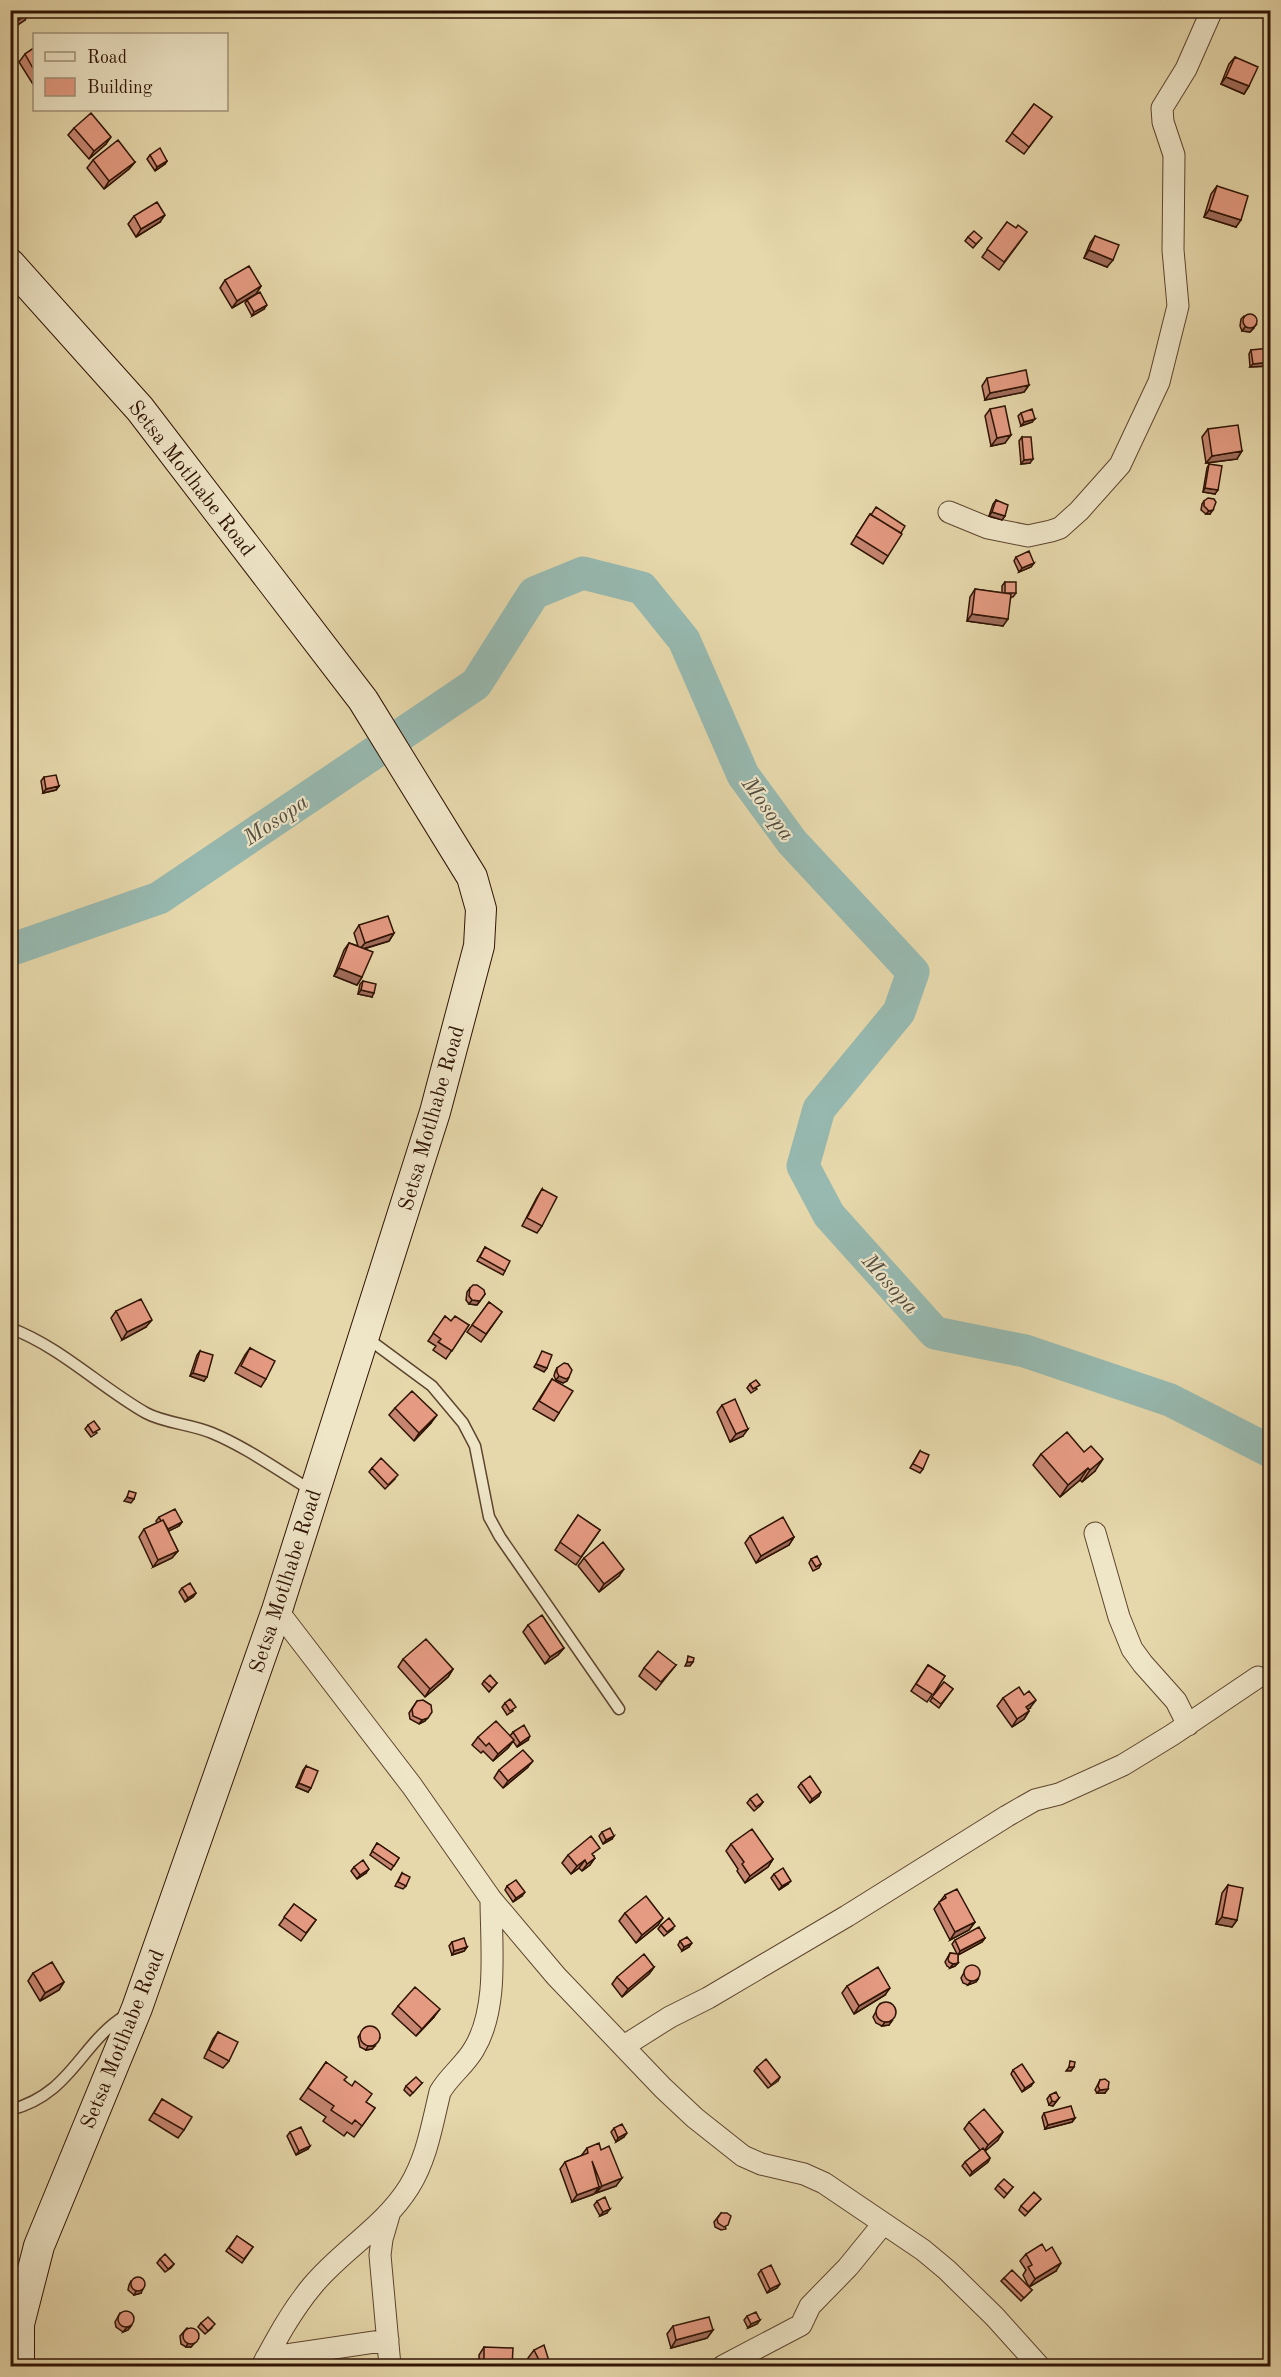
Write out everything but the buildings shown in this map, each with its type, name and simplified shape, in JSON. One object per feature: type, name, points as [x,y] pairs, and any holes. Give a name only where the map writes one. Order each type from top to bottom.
[{"type":"street","points":[[949,512],[988,528],[1028,536],[1051,531],[1060,528],[1079,511],[1119,465],[1159,382],[1178,306],[1173,250],[1174,155],[1163,122],[1162,108],[1186,69],[1212,10]]},
{"type":"street","name":"Setsa Motlhabe Road","points":[[10,264],[140,409],[363,700],[472,877],[481,909],[479,946],[435,1112],[315,1492],[277,1610],[137,2008],[39,2246],[19,2324],[19,2367]]},
{"type":"street","points":[[1095,1533],[1119,1617],[1132,1649],[1176,1701],[1188,1725]]},
{"type":"street","points":[[277,1610],[412,1786],[491,1899],[556,1976],[680,2105],[743,2156],[761,2164],[804,2174],[824,2183],[924,2250],[995,2317],[1039,2367]]},
{"type":"street","points":[[624,2046],[635,2037],[716,1993],[914,1876],[1035,1800],[1059,1794],[1123,1765],[1188,1725],[1258,1677]]},
{"type":"street","points":[[264,2362],[288,2318],[314,2284],[389,2214],[409,2187],[422,2161],[440,2092],[476,2047],[484,2024],[491,1983],[491,1899]]},
{"type":"street","points":[[389,2214],[382,2239],[381,2254],[390,2367]]},
{"type":"street","points":[[723,2367],[801,2325],[810,2306],[848,2267],[883,2224]]},
{"type":"street","points":[[264,2362],[388,2340]]},
{"type":"lane","points":[[10,1328],[35,1337],[134,1406],[156,1418],[180,1422],[213,1433],[315,1492]]},
{"type":"lane","points":[[364,1336],[432,1386],[464,1423],[476,1446],[489,1517],[619,1709]]},
{"type":"lane","points":[[10,2110],[41,2097],[63,2082],[112,2023],[137,2008]]},
{"type":"waterway","name":"Mosopa","points":[[10,950],[159,898],[476,684],[534,593],[583,573],[642,588],[684,640],[743,775],[792,842],[913,972],[899,1012],[819,1109],[803,1166],[829,1215],[935,1333],[1025,1351],[1170,1400],[1270,1451]]}]
